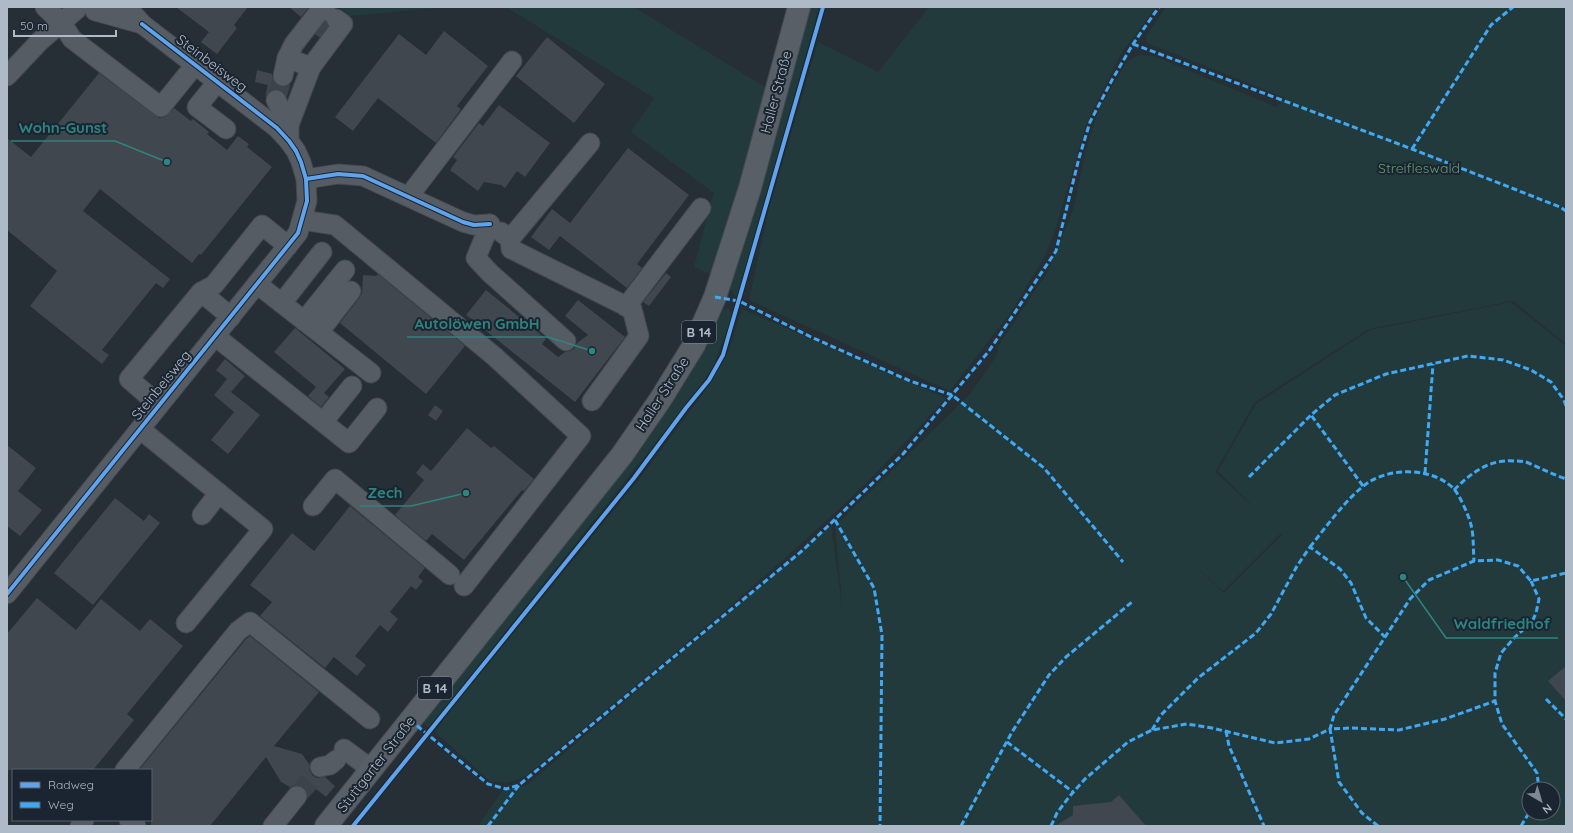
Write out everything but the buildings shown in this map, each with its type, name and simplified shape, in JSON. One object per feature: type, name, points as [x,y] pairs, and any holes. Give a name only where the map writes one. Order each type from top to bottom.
[{"type":"main road","name":"Haller Straße","points":[[500,608],[622,455],[660,400],[694,344],[715,297],[750,188],[799,7]]},
{"type":"main road","name":"Stuttgarter Straße","points":[[326,826],[500,608]]},
{"type":"street","points":[[45,7],[62,23],[72,39],[161,107],[195,65]]},
{"type":"street","name":"Steinbeisweg","points":[[7,594],[298,233],[307,201],[306,179],[301,162],[289,133],[277,128],[218,81],[142,24],[127,7]]},
{"type":"street","points":[[7,76],[40,41],[62,23],[87,9]]},
{"type":"street","name":"Steinbeisweg","points":[[87,9],[142,24]]},
{"type":"street","points":[[283,76],[287,58],[294,44],[326,23],[289,133]]},
{"type":"street","points":[[287,58],[311,67]]},
{"type":"street","points":[[409,196],[512,61]]},
{"type":"street","points":[[218,81],[196,107],[226,129]]},
{"type":"street","points":[[276,100],[289,133]]},
{"type":"street","points":[[510,240],[590,143]]},
{"type":"street","points":[[306,179],[338,174],[363,176],[463,222],[474,225],[490,224],[510,240],[511,249],[632,309],[639,336],[592,401]]},
{"type":"street","points":[[626,307],[701,208]]},
{"type":"street","points":[[302,220],[335,225],[494,356],[581,436],[457,581],[335,479],[313,506]]},
{"type":"street","points":[[490,224],[476,258],[490,273],[566,341]]},
{"type":"street","points":[[160,405],[129,379],[201,292],[214,285],[262,225],[288,246]]},
{"type":"street","points":[[282,303],[322,252]]},
{"type":"street","points":[[312,326],[345,270]]},
{"type":"street","points":[[257,284],[370,373]]},
{"type":"street","points":[[312,326],[351,291]]},
{"type":"street","points":[[201,292],[231,317]]},
{"type":"street","points":[[215,336],[349,443],[377,408]]},
{"type":"street","points":[[323,422],[352,386]]},
{"type":"street","points":[[140,429],[263,529],[186,623]]},
{"type":"street","points":[[202,515],[220,493]]},
{"type":"street","points":[[126,769],[238,631],[250,622],[370,719]]},
{"type":"street","points":[[333,759],[371,769]]},
{"type":"street","points":[[273,826],[297,796]]},
{"type":"green space","points":[[339,7],[448,7],[350,16]]},
{"type":"green space","points":[[506,7],[634,7],[767,88],[714,276],[694,267],[713,195],[715,194],[631,132],[654,98]]},
{"type":"green space","points":[[808,7],[819,7],[739,295],[737,296],[734,295],[729,286]]},
{"type":"green space","points":[[929,7],[1156,7],[1121,54],[1087,122],[1055,231],[1044,258],[1011,312],[950,391],[749,300],[768,212],[818,42],[878,72]]},
{"type":"green space","name":"Streifleswald","points":[[1166,7],[1566,7],[1566,344],[1513,301],[1369,329],[1255,402],[1215,472],[1257,510],[1218,471],[1256,404],[1370,330],[1511,302],[1566,346],[1566,826],[967,826],[988,779],[966,826],[478,826],[502,791],[527,785],[831,525],[843,614],[835,526],[971,393],[997,355],[998,346],[1047,273],[1073,210],[1086,150],[1098,111],[1126,63],[1138,55],[1154,56],[1276,107],[1285,98],[1147,43],[1146,36]],"holes":[[[1281,533],[1282,535],[1224,593],[1182,554],[1223,591]]]},
{"type":"green space","points":[[728,308],[733,315],[713,367],[695,393],[437,718],[429,727],[426,726],[421,720],[652,432],[692,370],[717,318],[722,311]]},
{"type":"green space","points":[[742,309],[946,398],[851,498],[799,546],[682,647],[523,778],[505,783],[490,781],[435,732],[450,711],[641,477],[710,384],[729,350]]},
{"type":"tunnel","points":[[316,23],[327,31]]},
{"type":"tunnel","points":[[276,100],[283,76]]},
{"type":"tunnel","points":[[297,796],[320,767]]},
{"type":"marked path","points":[[715,297],[739,301],[811,337],[910,381],[952,395],[989,351],[1056,251],[1079,158],[1090,122],[1133,44],[1159,7]]},
{"type":"marked path","points":[[1412,149],[1491,25],[1513,7]]},
{"type":"marked path","points":[[1133,44],[1412,149],[1560,207],[1566,211]]},
{"type":"marked path","points":[[1363,486],[1311,415],[1335,395],[1386,374],[1468,356],[1503,360],[1531,370],[1551,382],[1564,400],[1566,406]]},
{"type":"marked path","points":[[1425,473],[1433,364]]},
{"type":"marked path","points":[[410,720],[488,784],[506,789],[519,785],[803,550],[903,454],[952,395],[1044,468],[1123,562]]},
{"type":"marked path","points":[[1249,477],[1311,415]]},
{"type":"marked path","points":[[1454,490],[1481,468],[1496,462],[1505,461],[1526,462],[1566,479]]},
{"type":"marked path","points":[[1310,547],[1346,503],[1369,482],[1390,474],[1413,472],[1436,477],[1446,482],[1454,489],[1464,506],[1471,525],[1474,561]]},
{"type":"marked path","points":[[835,520],[874,588],[882,635],[880,826]]},
{"type":"marked path","points":[[1152,730],[1161,715],[1198,678],[1256,633],[1271,614],[1297,566],[1310,547],[1340,569],[1351,583],[1366,618],[1385,637]]},
{"type":"marked path","points":[[1051,826],[1057,813],[1085,779],[1128,742],[1152,730],[1187,724],[1212,728],[1275,743],[1309,739],[1330,729],[1334,715],[1410,599],[1429,580],[1474,561],[1498,560],[1518,566],[1531,581],[1566,573]]},
{"type":"marked path","points":[[1531,581],[1539,599],[1536,613],[1532,622],[1515,637],[1501,653],[1495,673],[1495,701],[1502,724],[1537,773],[1538,781]]},
{"type":"marked path","points":[[961,826],[1012,732],[1049,675],[1066,657],[1132,602]]},
{"type":"marked path","points":[[1546,699],[1566,719]]},
{"type":"marked path","points":[[1378,826],[1362,813],[1339,782],[1330,729],[1351,728],[1399,730],[1445,719],[1495,701]]},
{"type":"marked path","points":[[1226,731],[1229,746],[1264,826]]},
{"type":"marked path","points":[[1007,742],[1073,792]]},
{"type":"marked path","points":[[488,826],[519,785]]},
{"type":"marked path","points":[[1521,826],[1524,821]]},
{"type":"cycle path","points":[[353,826],[634,478],[686,408],[709,380],[723,355],[823,7]]},
{"type":"cycle path","points":[[7,594],[298,233],[307,201],[306,179],[301,162],[289,141],[277,128],[142,24]]},
{"type":"cycle path","points":[[306,179],[338,174],[363,176],[463,222],[474,225],[490,224]]},
{"type":"place","name":"Wohn-Gunst","points":[[167,162]]},
{"type":"place","name":"Autolöwen GmbH","points":[[592,351]]},
{"type":"place","name":"Zech","points":[[466,493]]},
{"type":"place","name":"Waldfriedhof","points":[[1403,577]]}]
